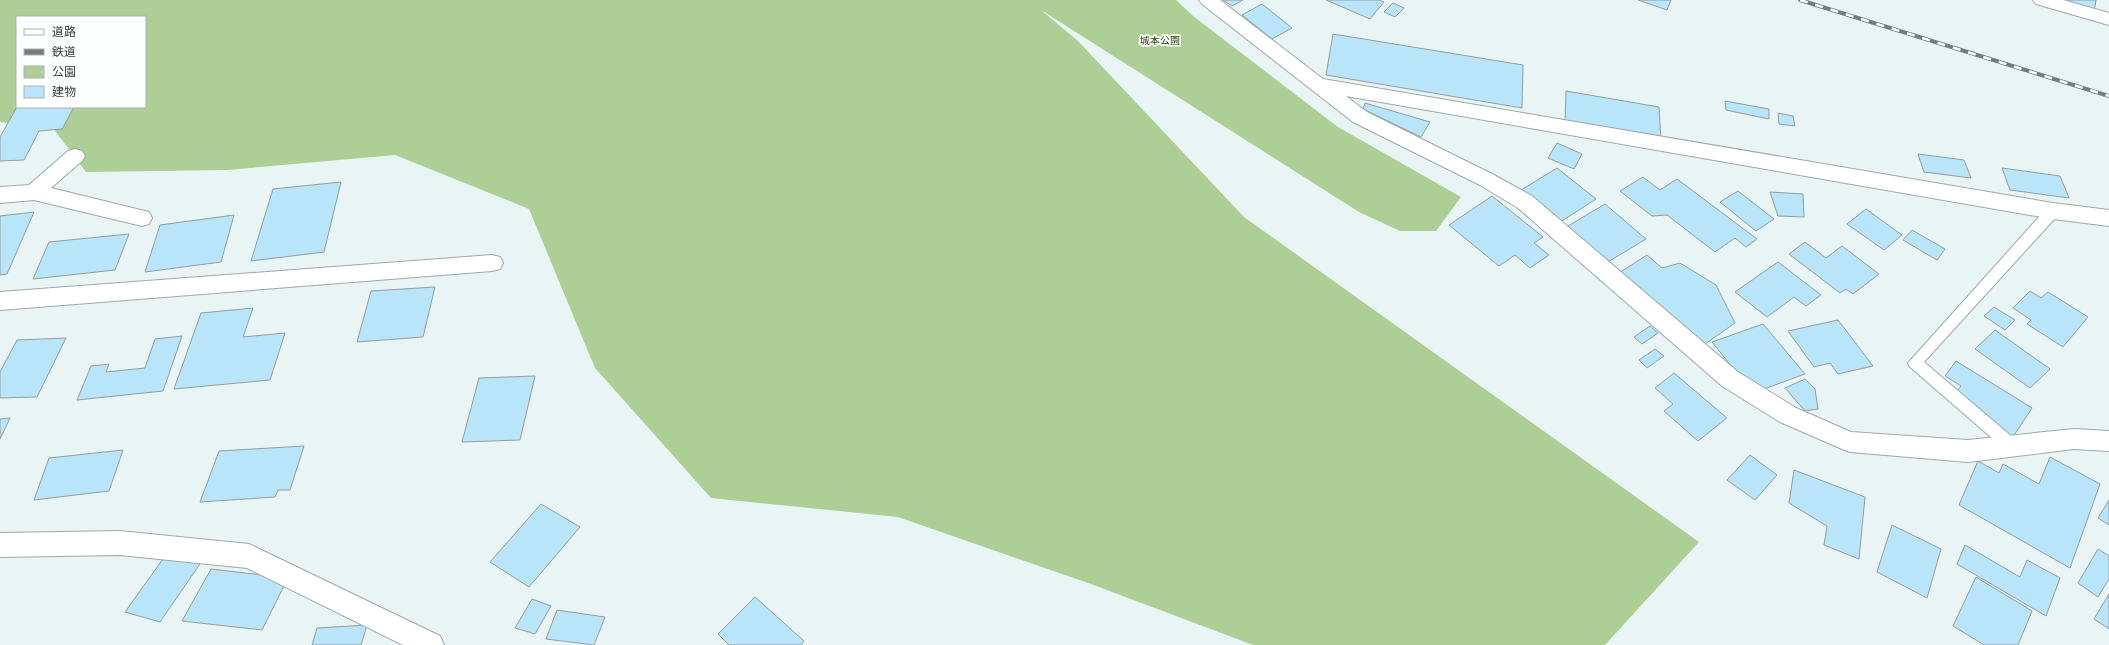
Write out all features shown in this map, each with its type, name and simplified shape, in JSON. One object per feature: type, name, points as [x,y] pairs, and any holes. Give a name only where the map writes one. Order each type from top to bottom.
[{"type":"street","points":[[1208,0],[1315,84],[1360,117],[1487,180],[1525,202],[1730,379],[1788,415],[1850,442],[1968,451],[2074,439],[2109,441]]},
{"type":"street","points":[[2042,0],[2109,19]]},
{"type":"street","points":[[1315,84],[2053,211],[2109,218]]},
{"type":"street","points":[[34,192],[75,156]]},
{"type":"street","points":[[0,195],[34,192],[142,218]]},
{"type":"street","points":[[0,301],[492,264]]},
{"type":"street","points":[[0,545],[120,543],[249,556],[431,645]]},
{"type":"lane","points":[[2012,446],[1915,363],[2053,211]]},
{"type":"green space","name":"城本公園","points":[[0,0],[1176,0],[1193,16],[1338,127],[1461,197],[1436,231],[1400,231],[1359,212],[1041,10],[1078,41],[1244,217],[1699,542],[1605,645],[1253,645],[1091,584],[898,517],[711,498],[595,368],[529,209],[395,155],[227,170],[86,172],[53,128],[0,122]]},
{"type":"building","points":[[1223,0],[1243,0],[1232,6]]},
{"type":"building","points":[[1326,0],[1379,0],[1384,2],[1370,19]]},
{"type":"building","points":[[1638,0],[1671,0],[1667,10]]},
{"type":"building","points":[[2052,0],[2096,0],[2094,13]]},
{"type":"building","points":[[1393,3],[1404,8],[1395,17],[1384,12]]},
{"type":"building","points":[[1262,4],[1292,28],[1272,39],[1242,15]]},
{"type":"building","points":[[1333,34],[1523,65],[1522,108],[1326,75]]},
{"type":"building","points":[[1566,91],[1659,107],[1661,140],[1565,122]]},
{"type":"building","points":[[1725,101],[1769,109],[1769,119],[1726,110]]},
{"type":"building","points":[[1365,103],[1430,122],[1421,137],[1363,109]]},
{"type":"building","points":[[16,108],[73,108],[62,129],[39,131],[24,160],[0,161],[0,137]]},
{"type":"building","points":[[1778,113],[1793,116],[1795,126],[1779,124]]},
{"type":"building","points":[[1557,143],[1582,154],[1574,169],[1548,158]]},
{"type":"building","points":[[1918,154],[1964,160],[1971,178],[1924,172]]},
{"type":"building","points":[[1557,168],[1596,199],[1551,228],[1513,195]]},
{"type":"building","points":[[2002,168],[2060,176],[2069,198],[2010,190]]},
{"type":"building","points":[[1643,177],[1660,190],[1677,179],[1757,239],[1746,247],[1735,238],[1715,252],[1667,215],[1652,216],[1620,191]]},
{"type":"building","points":[[341,182],[324,252],[251,261],[273,189]]},
{"type":"building","points":[[1738,191],[1774,219],[1756,231],[1720,202]]},
{"type":"building","points":[[1770,192],[1803,194],[1804,217],[1778,216]]},
{"type":"building","points":[[1492,196],[1543,237],[1534,243],[1549,255],[1530,268],[1515,255],[1499,266],[1449,225]]},
{"type":"building","points":[[1605,204],[1646,239],[1598,268],[1558,232]]},
{"type":"building","points":[[1866,209],[1902,235],[1884,250],[1847,224]]},
{"type":"building","points":[[34,212],[7,274],[0,275],[0,216]]},
{"type":"building","points":[[234,215],[221,262],[145,272],[160,225]]},
{"type":"building","points":[[1912,230],[1945,249],[1937,260],[1903,240]]},
{"type":"building","points":[[129,234],[115,270],[33,279],[49,242]]},
{"type":"building","points":[[1805,242],[1826,258],[1842,246],[1879,274],[1853,294],[1846,289],[1840,293],[1789,254]]},
{"type":"building","points":[[1647,255],[1662,268],[1680,263],[1716,285],[1735,323],[1695,351],[1611,278]]},
{"type":"building","points":[[1778,262],[1821,295],[1806,306],[1794,297],[1767,317],[1735,292]]},
{"type":"building","points":[[435,287],[423,337],[357,342],[371,291]]},
{"type":"building","points":[[2030,291],[2041,298],[2048,292],[2088,317],[2063,347],[2027,324],[2031,320],[2013,308]]},
{"type":"building","points":[[1994,307],[2015,320],[2005,330],[1984,316]]},
{"type":"building","points":[[253,308],[243,337],[285,333],[270,380],[174,389],[201,313]]},
{"type":"building","points":[[1838,320],[1873,366],[1838,374],[1830,363],[1814,367],[1788,331]]},
{"type":"building","points":[[1763,324],[1805,374],[1753,393],[1712,342]]},
{"type":"building","points":[[1650,326],[1658,333],[1642,344],[1634,337]]},
{"type":"building","points":[[1995,330],[2050,369],[2030,388],[1975,349]]},
{"type":"building","points":[[182,336],[163,391],[77,400],[91,366],[109,364],[106,372],[145,368],[155,339]]},
{"type":"building","points":[[66,338],[37,397],[0,398],[0,372],[17,340]]},
{"type":"building","points":[[1655,349],[1664,356],[1647,368],[1639,360]]},
{"type":"building","points":[[1956,361],[2032,408],[2013,437],[1952,397],[1961,386],[1945,376]]},
{"type":"building","points":[[1674,373],[1727,418],[1698,441],[1664,411],[1673,404],[1655,388]]},
{"type":"building","points":[[535,376],[520,440],[462,442],[479,378]]},
{"type":"building","points":[[1805,379],[1815,389],[1818,409],[1805,411],[1785,388]]},
{"type":"building","points":[[10,418],[0,439],[0,419]]},
{"type":"building","points":[[304,446],[290,490],[278,490],[275,497],[200,502],[219,451]]},
{"type":"building","points":[[123,450],[109,491],[34,500],[49,458]]},
{"type":"building","points":[[1750,455],[1777,475],[1755,500],[1727,480]]},
{"type":"building","points":[[2050,457],[2100,484],[2070,568],[1959,505],[1978,461],[1999,473],[2003,464],[2039,484]]},
{"type":"building","points":[[1794,470],[1865,497],[1859,559],[1824,545],[1827,526],[1789,503]]},
{"type":"building","points":[[2109,500],[2109,525],[2098,518]]},
{"type":"building","points":[[541,504],[580,527],[529,587],[490,562]]},
{"type":"building","points":[[1892,525],[1941,549],[1927,598],[1877,572]]},
{"type":"building","points":[[1965,545],[2020,577],[2027,560],[2060,578],[2046,616],[1957,564]]},
{"type":"building","points":[[170,549],[204,558],[160,622],[125,612]]},
{"type":"building","points":[[2098,549],[2109,556],[2109,579],[2098,597],[2078,583]]},
{"type":"building","points":[[211,569],[288,578],[262,630],[182,621]]},
{"type":"building","points":[[1976,577],[2032,611],[2018,645],[1984,645],[1953,626]]},
{"type":"building","points":[[2109,594],[2109,629],[2094,619]]},
{"type":"building","points":[[755,597],[804,641],[801,645],[729,645],[718,634]]},
{"type":"building","points":[[532,599],[551,606],[535,634],[515,628]]},
{"type":"building","points":[[557,610],[605,617],[594,645],[546,639]]},
{"type":"building","points":[[367,625],[361,645],[312,645],[317,628]]},
{"type":"railway","points":[[1800,0],[2109,96]]}]
